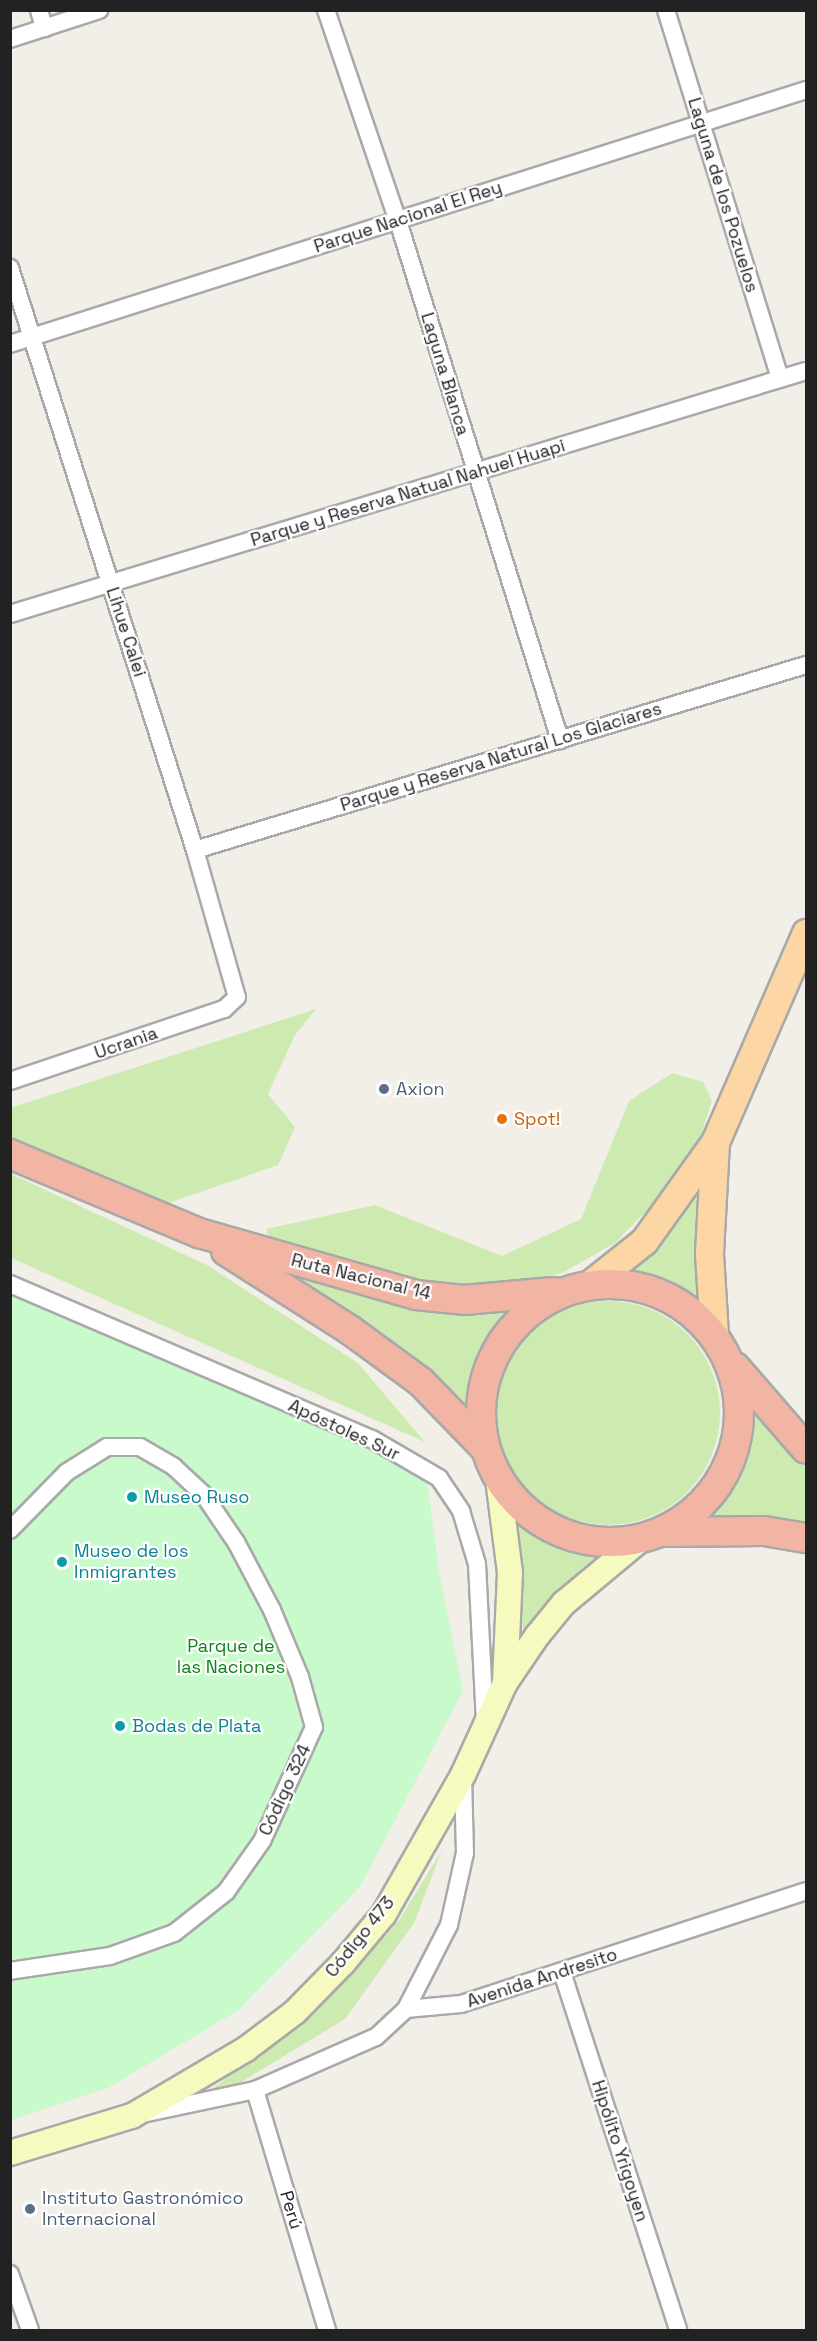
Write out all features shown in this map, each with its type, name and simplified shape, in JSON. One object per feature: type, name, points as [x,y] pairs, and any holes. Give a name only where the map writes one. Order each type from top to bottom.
[{"type":"highway","name":"Ruta Nacional 14","points":[[10,1154],[199,1233],[416,1295],[464,1300],[562,1292]]},
{"type":"highway","name":"Ruta Nacional 14","points":[[199,1233],[350,1330],[421,1382],[485,1448]]},
{"type":"highway","points":[[807,1449],[729,1361],[714,1335],[690,1310],[659,1292],[626,1284],[590,1284],[562,1292],[529,1310],[503,1338],[486,1372],[480,1410],[485,1448],[498,1479],[525,1510],[559,1533],[599,1543],[652,1536],[764,1531],[807,1538]]},
{"type":"highway","points":[[652,1536],[697,1510],[723,1479],[737,1441],[740,1400],[729,1361]]},
{"type":"main road","points":[[590,1284],[644,1241],[715,1142],[807,933]]},
{"type":"main road","points":[[714,1335],[709,1253],[715,1142]]},
{"type":"main road","points":[[498,1479],[510,1573],[504,1683]]},
{"type":"main road","points":[[504,1683],[564,1604],[652,1536]]},
{"type":"main road","name":"Código 473","points":[[132,2116],[246,2049],[295,2012],[343,1963],[384,1914],[463,1775],[504,1683]]},
{"type":"main road","points":[[10,2153],[132,2116]]},
{"type":"street","points":[[39,10],[45,28]]},
{"type":"street","points":[[10,39],[99,10]]},
{"type":"street","name":"Laguna Blanca","points":[[326,10],[398,221],[560,740]]},
{"type":"street","name":"Laguna de los Pozuelos","points":[[666,10],[780,379]]},
{"type":"street","name":"Parque Nacional El Rey","points":[[10,344],[807,90]]},
{"type":"street","name":"Lihue Calei","points":[[10,268],[195,850],[237,997]]},
{"type":"street","name":"Parque y Reserva Natual Nahuel Huapi","points":[[10,614],[807,371]]},
{"type":"street","name":"Parque y Reserva Natural Los Glaciares","points":[[195,850],[807,665]]},
{"type":"street","name":"Ucrania","points":[[10,1081],[224,1010],[237,997]]},
{"type":"street","name":"Apóstoles Sur","points":[[10,1284],[372,1439],[439,1478],[461,1511],[477,1564],[485,1726]]},
{"type":"street","name":"Código 324","points":[[10,1530],[67,1472],[106,1447],[140,1447],[174,1467],[204,1495],[236,1542],[288,1648],[314,1727],[262,1841],[226,1892],[163,1937],[110,1956],[10,1971]]},
{"type":"street","points":[[132,2116],[255,2090],[376,2037],[406,2009],[449,1925],[465,1853],[463,1775]]},
{"type":"street","name":"Avenida Andresito","points":[[406,2009],[461,2004],[807,1891]]},
{"type":"street","name":"Hipólito Yrigoyen","points":[[562,1972],[678,2331]]},
{"type":"street","name":"Perú","points":[[255,2090],[327,2331]]},
{"type":"street","points":[[10,2274],[30,2331]]},
{"type":"green space","points":[[316,1009],[295,1035],[268,1094],[295,1127],[278,1165],[166,1204],[11,1140],[10,1108]]},
{"type":"green space","points":[[672,1073],[703,1082],[712,1101],[699,1141],[658,1199],[615,1243],[562,1273],[515,1284],[418,1283],[270,1243],[266,1229],[375,1205],[502,1256],[581,1219],[629,1101]]},
{"type":"green space","points":[[11,1174],[207,1265],[358,1363],[425,1442],[11,1258]]},
{"type":"green space","points":[[704,1177],[702,1312],[660,1278],[611,1275]]},
{"type":"green space","points":[[271,1267],[519,1306],[484,1352],[468,1424]]},
{"type":"green space","name":"Parque de las Naciones","points":[[10,1291],[426,1473],[439,1570],[463,1691],[360,1887],[237,2011],[108,2088],[11,2120]]},
{"type":"green space","points":[[597,1301],[619,1301],[651,1309],[661,1314],[679,1326],[695,1342],[712,1370],[718,1391],[720,1413],[718,1435],[712,1456],[695,1484],[679,1500],[651,1517],[619,1525],[597,1525],[565,1517],[555,1512],[537,1500],[521,1484],[504,1456],[496,1424],[496,1402],[504,1370],[509,1360],[521,1342],[537,1326],[565,1309]]},
{"type":"green space","points":[[746,1396],[806,1464],[806,1522],[695,1521],[730,1482],[745,1444]]},
{"type":"green space","points":[[509,1514],[554,1545],[606,1551],[540,1610],[524,1638]]},
{"type":"green space","points":[[442,1850],[414,1923],[345,2019],[208,2102],[208,2092],[314,2012],[400,1919]]},
{"type":"place","name":"Axion","points":[[384,1089]]},
{"type":"place","name":"Spot!","points":[[502,1119]]},
{"type":"place","name":"Museo Ruso","points":[[132,1497]]},
{"type":"place","name":"Museo de los Inmigrantes","points":[[62,1562]]},
{"type":"place","name":"Bodas de Plata","points":[[120,1726]]},
{"type":"place","name":"Instituto Gastronómico Internacional","points":[[30,2209]]}]
